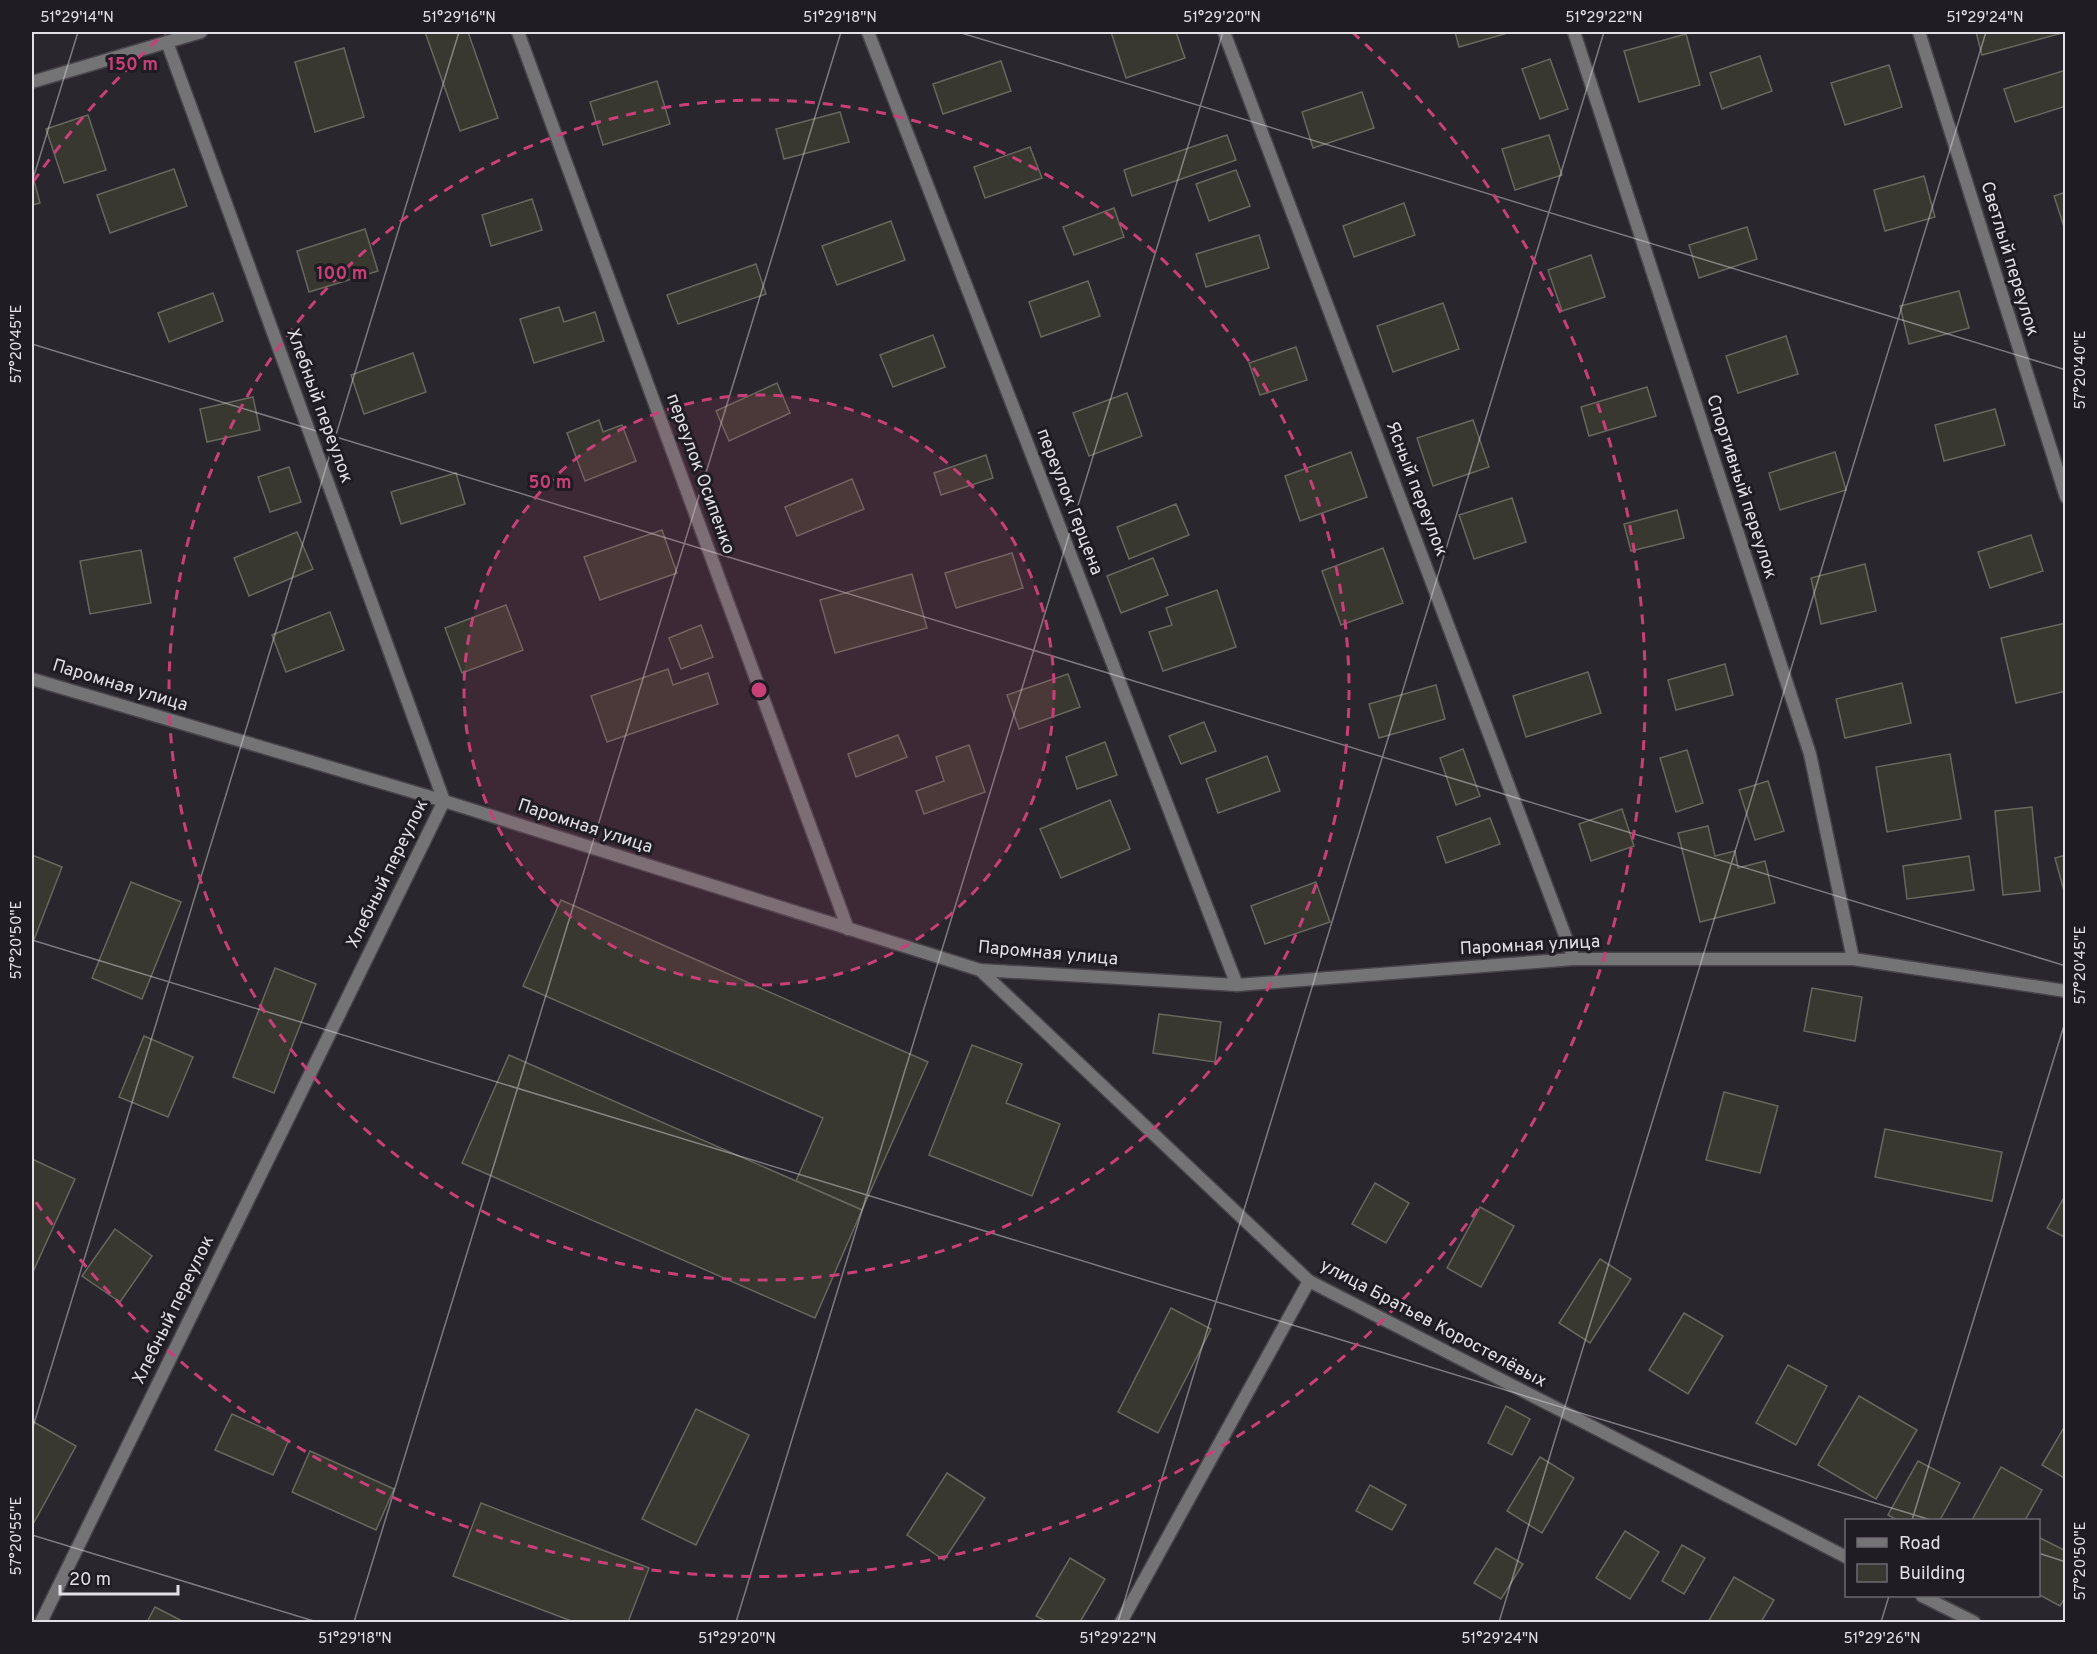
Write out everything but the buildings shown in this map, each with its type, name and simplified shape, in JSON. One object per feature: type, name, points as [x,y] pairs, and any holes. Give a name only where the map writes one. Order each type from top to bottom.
[{"type":"street","points":[[32,82],[201,32]]},
{"type":"street","name":"переулок Осипенко","points":[[518,32],[848,929]]},
{"type":"street","name":"переулок Герцена","points":[[868,32],[1237,986]]},
{"type":"street","name":"Ясный переулок","points":[[1224,32],[1574,959]]},
{"type":"street","name":"Спортивный переулок","points":[[1574,32],[1810,754],[1853,959]]},
{"type":"street","name":"Светлый переулок","points":[[1919,32],[2066,497]]},
{"type":"street","name":"Хлебный переулок","points":[[41,1623],[444,801],[168,42]]},
{"type":"street","name":"Паромная улица","points":[[32,679],[444,801],[980,970],[1237,986],[1574,959],[1853,959],[2066,991]]},
{"type":"street","name":"улица Братьев Коростелёвых","points":[[980,970],[1309,1281],[1845,1556]]},
{"type":"street","points":[[1121,1623],[1309,1281]]},
{"type":"street","points":[[1924,1597],[1974,1623]]}]
